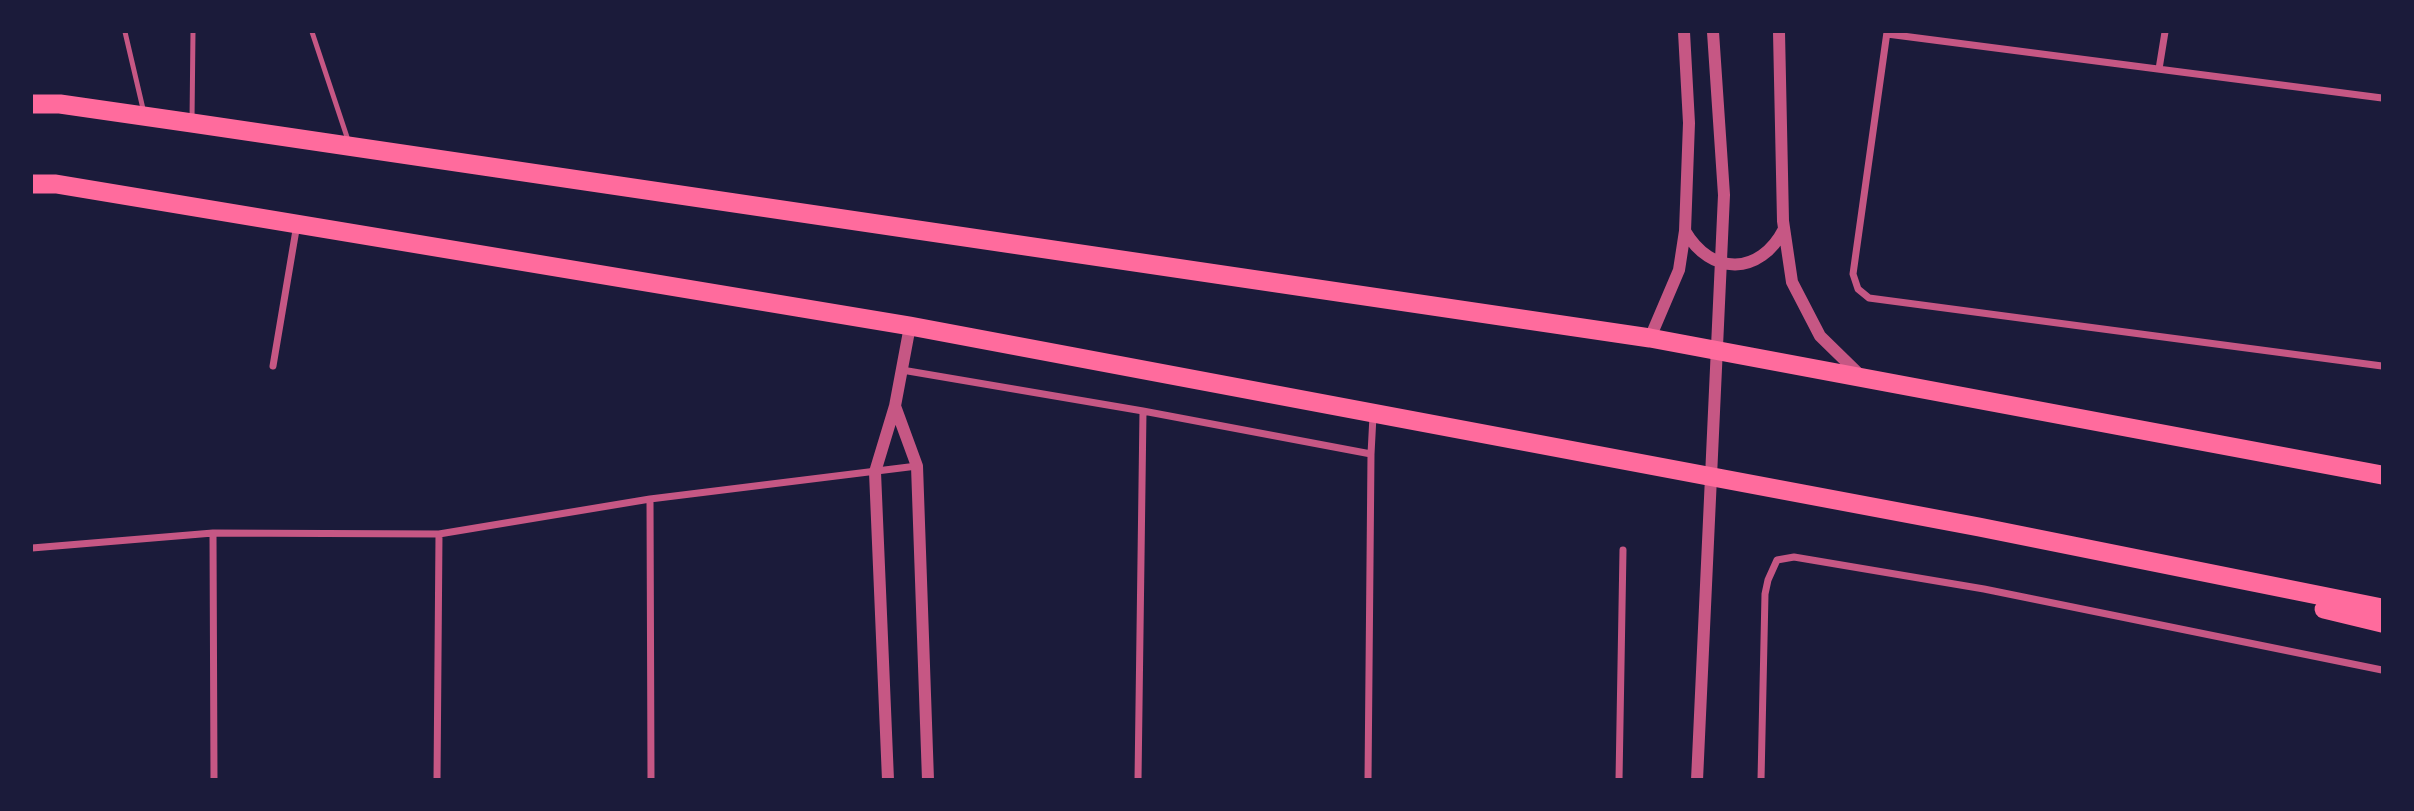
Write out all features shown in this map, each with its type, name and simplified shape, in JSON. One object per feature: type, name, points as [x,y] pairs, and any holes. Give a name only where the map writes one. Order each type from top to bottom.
[{"type":"highway","points":[[32,104],[60,104],[145,116],[1650,338],[2382,475]]},
{"type":"highway","points":[[32,184],[57,184],[910,326],[1979,527],[2382,608]]},
{"type":"highway","points":[[1979,527],[2382,623]]},
{"type":"street","points":[[1650,338],[1679,270],[1685,231],[1689,123],[1684,32]]},
{"type":"street","points":[[1697,779],[1724,195],[1713,32]]},
{"type":"street","points":[[1779,32],[1784,229],[1792,282],[1819,336],[1863,378]]},
{"type":"street","points":[[2159,69],[2165,32]]},
{"type":"street","points":[[2382,98],[1887,33],[1853,274],[1858,289],[1869,298],[2382,366]]},
{"type":"street","points":[[273,366],[297,224]]},
{"type":"street","points":[[1685,231],[1693,245],[1705,256],[1719,263],[1735,265],[1751,262],[1765,255],[1777,243],[1784,229]]},
{"type":"street","points":[[888,779],[875,472],[894,406],[910,326]]},
{"type":"street","points":[[902,370],[1143,411],[1371,454]]},
{"type":"street","points":[[894,406],[917,466],[928,779]]},
{"type":"street","points":[[1138,779],[1143,411]]},
{"type":"street","points":[[1368,779],[1371,454],[1374,414]]},
{"type":"street","points":[[32,548],[213,533],[439,534],[650,499],[917,466]]},
{"type":"street","points":[[650,499],[651,779]]},
{"type":"street","points":[[213,533],[214,779]]},
{"type":"street","points":[[437,779],[439,534]]},
{"type":"street","points":[[1619,779],[1623,550]]},
{"type":"street","points":[[1761,779],[1765,594],[1777,560],[1794,557],[1997,591],[2382,670]]},
{"type":"lane","points":[[125,32],[145,116]]},
{"type":"lane","points":[[192,123],[193,32]]},
{"type":"lane","points":[[313,32],[350,146]]}]
